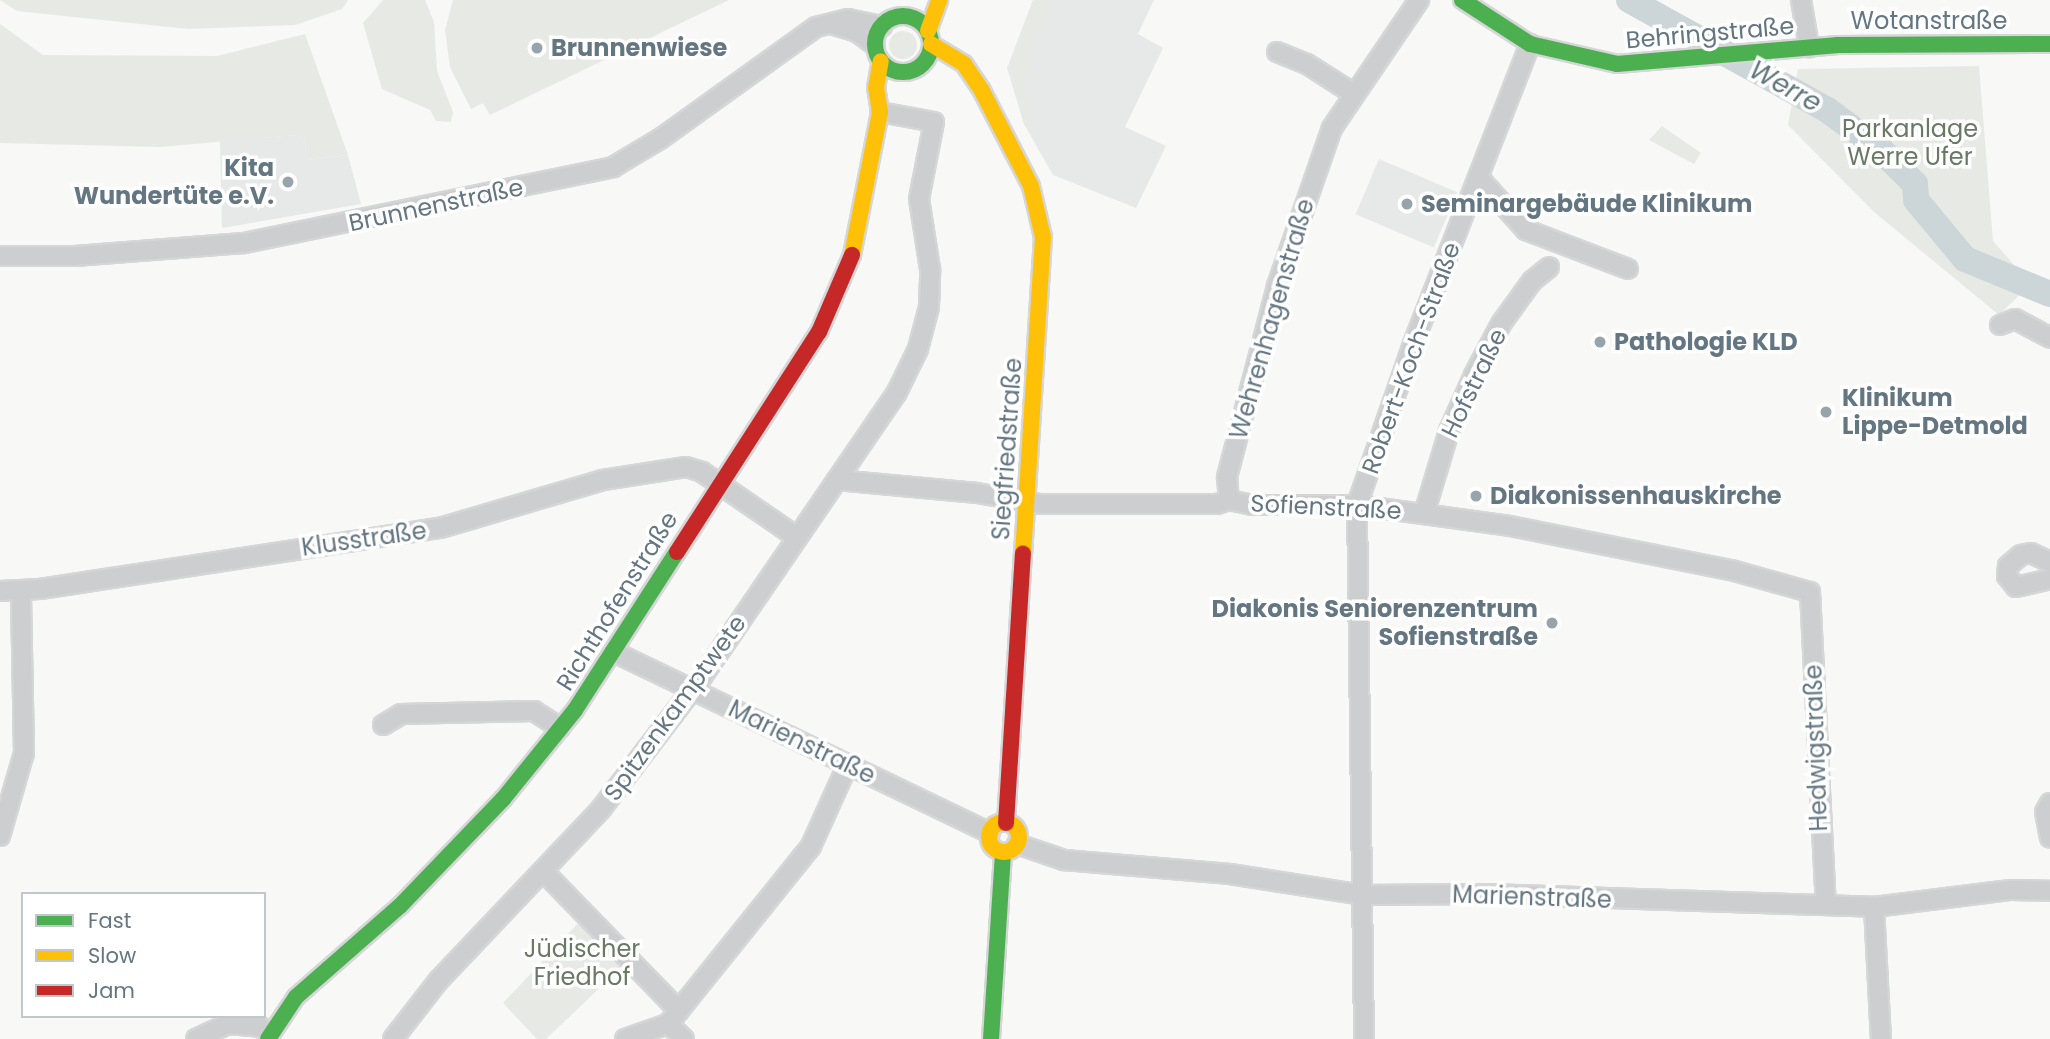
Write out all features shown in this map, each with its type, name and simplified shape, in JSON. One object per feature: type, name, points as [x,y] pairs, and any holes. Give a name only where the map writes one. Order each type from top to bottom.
[{"type":"street","points":[[878,53],[882,26],[894,18],[908,17],[924,0]]},
{"type":"street","points":[[920,66],[939,0]]},
{"type":"street","name":"Wehrenhagenstraße","points":[[1229,500],[1227,477],[1277,286],[1332,128],[1419,0]]},
{"type":"street","name":"Behringstraße","points":[[1462,0],[1530,44],[1617,64],[1712,58],[1809,47]]},
{"type":"street","points":[[1801,0],[1809,47]]},
{"type":"street","points":[[908,17],[930,37]]},
{"type":"street","name":"Brunnenstraße","points":[[0,256],[75,256],[244,243],[613,167],[660,139],[810,30],[827,24],[859,19],[882,26]]},
{"type":"street","points":[[827,24],[857,32],[903,72],[920,66],[944,71],[982,91]]},
{"type":"street","name":"Siegfriedstraße","points":[[930,37],[964,64],[982,91],[1031,186],[1042,224],[1006,823]]},
{"type":"street","name":"Robert-Koch-Straße","points":[[1364,1039],[1357,505],[1530,44]]},
{"type":"street","name":"Wotanstraße","points":[[1809,47],[2050,44]]},
{"type":"street","points":[[1277,52],[1307,64],[1354,94]]},
{"type":"street","name":"Richthofenstraße","points":[[269,1036],[296,997],[400,906],[503,799],[559,728],[614,652],[718,483],[807,351],[840,290],[863,220],[880,112],[876,88],[878,53]]},
{"type":"street","name":"Richthofenstraße","points":[[880,112],[903,72]]},
{"type":"street","name":"Spitzenkamptwete","points":[[393,1039],[439,980],[601,809],[691,689],[896,394],[918,349],[929,307],[930,269],[919,199],[934,122],[880,112]]},
{"type":"street","points":[[1479,178],[1526,230],[1628,269]]},
{"type":"street","name":"Hofstraße","points":[[1424,514],[1449,431],[1474,375],[1501,324],[1532,281],[1549,267]]},
{"type":"street","points":[[2000,325],[2015,319],[2050,338]]},
{"type":"street","name":"Klusstraße","points":[[0,591],[21,591],[440,528],[603,480],[686,467],[718,483]]},
{"type":"street","name":"Sofienstraße","points":[[837,480],[1027,499],[1040,504],[1217,504],[1229,500],[1252,505],[1357,505],[1424,514],[1731,570],[1810,592]]},
{"type":"street","points":[[718,483],[795,536]]},
{"type":"street","points":[[2050,562],[2031,553],[2021,555],[2008,566],[2007,576],[2016,587],[2050,579]]},
{"type":"street","points":[[0,836],[24,753],[21,591]]},
{"type":"street","name":"Hedwigstraße","points":[[1810,592],[1826,904]]},
{"type":"street","name":"Marienstraße","points":[[614,652],[990,832]]},
{"type":"street","points":[[383,725],[401,714],[534,711],[559,728]]},
{"type":"street","points":[[625,1039],[674,1018],[810,846],[848,764]]},
{"type":"street","points":[[2050,803],[2045,812],[2050,838]]},
{"type":"street","points":[[991,1039],[1010,848],[1017,830],[1006,823],[990,832],[991,845],[1010,848]]},
{"type":"street","name":"Marienstraße","points":[[1010,848],[1064,860],[1230,874],[1362,895],[1874,907],[2011,890],[2050,891]]},
{"type":"street","points":[[543,871],[674,1018],[684,1039]]},
{"type":"street","points":[[1874,907],[1881,1039]]},
{"type":"street","points":[[197,1039],[228,1024],[251,1025],[269,1036]]},
{"type":"shaded area","points":[[1033,0],[1154,0],[1138,34],[1163,48],[1125,127],[1166,146],[1136,208],[1053,175],[1024,124],[1007,68]]},
{"type":"shaded area","name":"Kita Wundertüte e.V.","points":[[297,135],[305,141],[306,160],[348,155],[361,204],[222,228],[220,141]]},
{"type":"shaded area","name":"Seminargebäude Klinikum","points":[[1379,159],[1457,192],[1434,247],[1356,214]]},
{"type":"green space","points":[[0,0],[348,0],[342,9],[295,25],[188,29],[17,11]]},
{"type":"green space","points":[[383,0],[425,0],[434,22],[437,71],[453,112],[451,122],[436,121],[430,110],[382,89],[363,23]]},
{"type":"green space","name":"Brunnenwiese","points":[[453,0],[729,0],[490,115],[483,103],[471,109],[450,67],[445,30]]},
{"type":"green space","points":[[1033,0],[1053,0],[1049,25],[1036,36],[1021,83],[1038,124],[1025,123],[1008,68]]},
{"type":"green space","points":[[0,24],[43,55],[217,56],[305,34],[348,155],[306,160],[305,141],[297,135],[160,147],[0,143]]},
{"type":"green space","points":[[903,31],[913,35],[917,45],[913,55],[903,59],[893,55],[889,45],[893,35]]},
{"type":"green space","name":"Parkanlage Werre Ufer","points":[[1979,66],[1993,241],[2031,284],[1999,315],[1874,212],[1788,125],[1798,69]]},
{"type":"green space","points":[[1662,126],[1701,153],[1694,164],[1649,140]]},
{"type":"green space","name":"Jüdischer Friedhof","points":[[582,919],[625,964],[546,1039],[537,1039],[503,1003]]},
{"type":"waterway","name":"Werre","points":[[1629,0],[1826,109],[1879,148],[1915,184],[1916,200],[1965,259],[2050,294]]},
{"type":"traffic: fast","points":[[1462,0],[1530,44],[1617,64],[1838,45],[2050,44]]},
{"type":"traffic: fast","points":[[903,16],[914,18],[923,24],[929,33],[931,44],[929,55],[923,64],[914,70],[903,72],[892,70],[883,64],[877,55],[875,44],[877,33],[883,24],[892,18],[903,16]]},
{"type":"traffic: fast","points":[[268,1039],[296,997],[400,906],[503,799],[575,710],[677,552]]},
{"type":"traffic: fast","points":[[991,1039],[1003,852]]},
{"type":"traffic: slow","points":[[928,31],[939,0]]},
{"type":"traffic: slow","points":[[931,44],[964,64],[982,91],[1031,186],[1043,237],[1023,554]]},
{"type":"traffic: slow","points":[[852,255],[880,112],[876,88],[881,61]]},
{"type":"traffic: slow","points":[[1004,822],[1014,827],[1019,837],[1014,847],[1004,852],[994,847],[989,837],[994,827],[1004,822]]},
{"type":"traffic: jam","points":[[677,552],[819,332],[852,255]]},
{"type":"traffic: jam","points":[[1006,823],[1023,554]]},
{"type":"place","name":"Brunnenwiese","points":[[537,48]]},
{"type":"place","name":"Kita Wundertüte e.V.","points":[[288,182]]},
{"type":"place","name":"Seminargebäude Klinikum","points":[[1407,204]]},
{"type":"place","name":"Pathologie KLD","points":[[1600,342]]},
{"type":"place","name":"Klinikum Lippe-Detmold","points":[[1826,412]]},
{"type":"place","name":"Diakonissenhauskirche","points":[[1476,496]]},
{"type":"place","name":"Diakonis Seniorenzentrum Sofienstraße","points":[[1552,623]]}]
